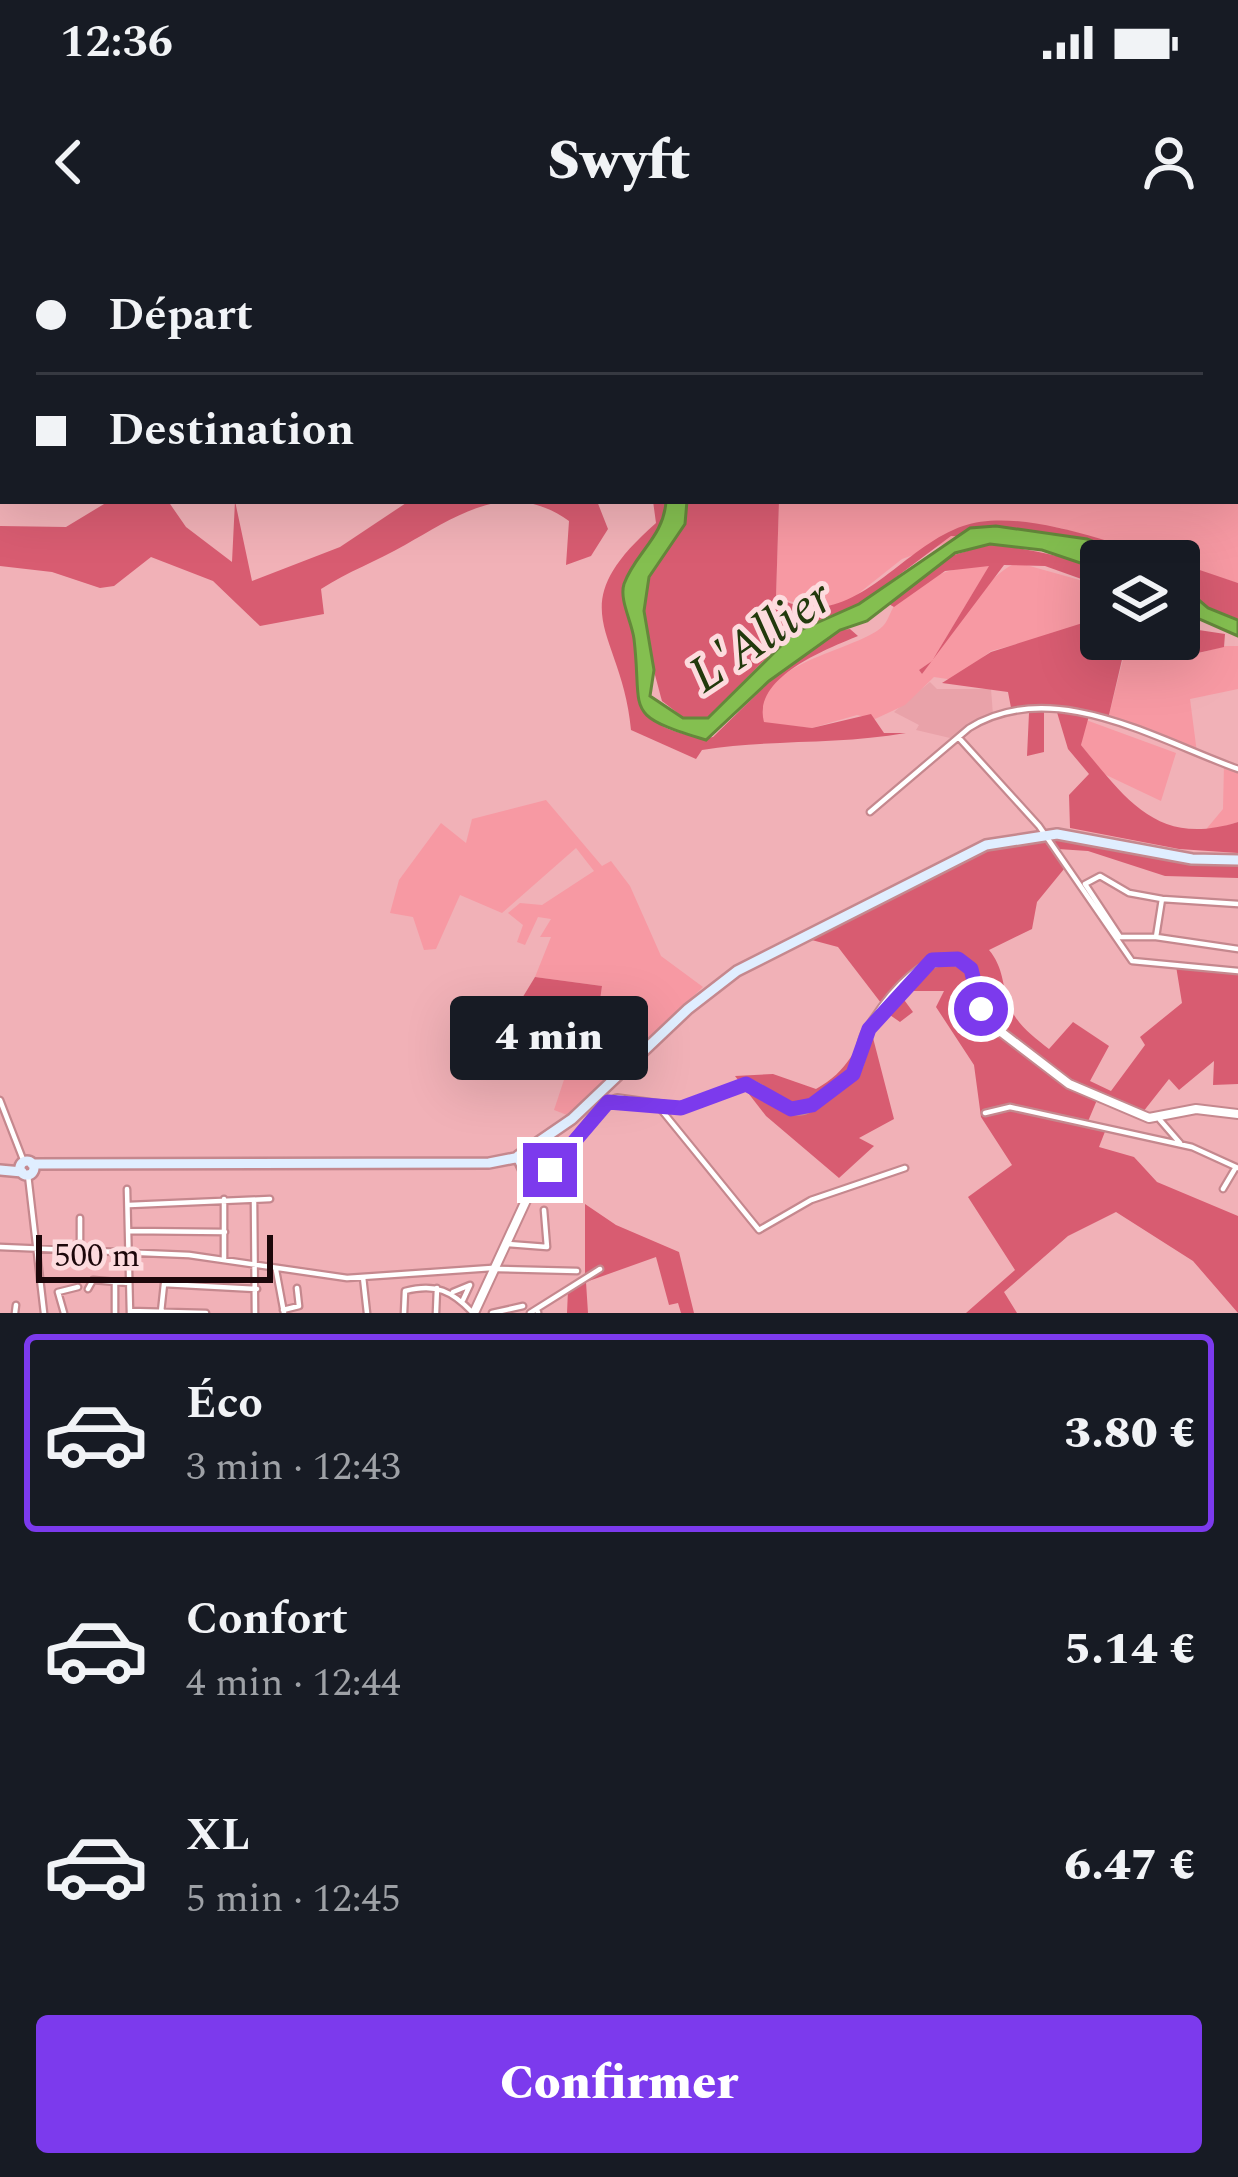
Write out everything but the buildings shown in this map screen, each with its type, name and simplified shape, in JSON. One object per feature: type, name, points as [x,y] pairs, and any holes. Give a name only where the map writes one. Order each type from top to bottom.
[{"type":"main road","points":[[525,1173],[572,1119],[688,1009],[737,971],[997,842],[1044,833],[1198,860],[1238,860]]},
{"type":"main road","points":[[525,1173],[536,1146],[572,1119]]},
{"type":"main road","points":[[0,1168],[481,1162],[525,1173]]},
{"type":"street","points":[[870,812],[958,737],[990,717],[1067,708],[1238,769]]},
{"type":"street","points":[[958,737],[1044,833],[1132,961],[1238,971]]},
{"type":"street","points":[[1238,904],[1129,893],[1100,875],[1085,884],[1120,937],[1156,937],[1238,949]]},
{"type":"street","points":[[1156,937],[1162,899]]},
{"type":"street","points":[[405,1292],[437,1288],[453,1292],[473,1313],[498,1270],[525,1173],[608,1102],[681,1108],[746,1084],[791,1109],[808,1108],[853,1074],[867,1033],[919,970],[946,957],[971,969],[981,1009],[1006,1037],[1069,1084],[1160,1120],[1180,1143]]},
{"type":"street","points":[[0,1100],[26,1168],[44,1313]]},
{"type":"street","points":[[658,1107],[759,1230],[811,1199],[905,1168]]},
{"type":"street","points":[[985,1113],[1010,1107],[1072,1125],[1180,1143],[1237,1167],[1222,1189]]},
{"type":"street","points":[[1160,1120],[1196,1109],[1238,1114]]},
{"type":"street","points":[[0,1125],[10,1124]]},
{"type":"street","points":[[127,1189],[130,1312],[206,1313]]},
{"type":"street","points":[[223,1198],[224,1259]]},
{"type":"street","points":[[129,1205],[270,1198]]},
{"type":"street","points":[[254,1199],[255,1313]]},
{"type":"street","points":[[507,1244],[547,1246],[544,1210]]},
{"type":"street","points":[[80,1218],[80,1252]]},
{"type":"street","points":[[129,1232],[225,1232]]},
{"type":"street","points":[[0,1247],[224,1259],[276,1270],[363,1277],[434,1268],[577,1271]]},
{"type":"street","points":[[536,1313],[599,1269]]},
{"type":"street","points":[[276,1270],[284,1312],[299,1306],[297,1288]]},
{"type":"street","points":[[363,1277],[367,1313]]},
{"type":"street","points":[[88,1289],[93,1280],[130,1283]]},
{"type":"street","points":[[115,1282],[115,1313]]},
{"type":"street","points":[[398,1283],[405,1292],[404,1313]]},
{"type":"street","points":[[160,1312],[164,1284],[257,1289]]},
{"type":"street","points":[[453,1292],[470,1285],[462,1300]]},
{"type":"street","points":[[64,1313],[58,1292],[78,1287]]},
{"type":"street","points":[[436,1313],[437,1288]]},
{"type":"street","points":[[492,1313],[523,1306]]},
{"type":"shaded area","points":[[104,504],[170,504],[186,527],[232,562],[236,504],[252,581],[340,547],[404,504],[494,504],[464,513],[321,589],[324,614],[260,626],[213,581],[151,557],[114,586],[100,588],[52,572],[0,566],[0,526],[66,527]]},
{"type":"shaded area","points":[[533,504],[598,504],[608,529],[591,556],[566,565],[569,521]]},
{"type":"shaded area","points":[[653,504],[666,504],[655,535],[623,590],[637,682],[651,717],[677,732],[713,737],[769,682],[840,630],[850,629],[858,636],[810,658],[780,679],[763,706],[764,722],[812,728],[871,714],[884,733],[906,733],[702,750],[696,759],[631,730],[602,600],[609,578],[626,553],[656,523]]},
{"type":"shaded area","points":[[666,504],[687,504],[685,524],[649,577],[644,611],[654,670],[650,696],[683,718],[708,718],[794,633],[859,604],[970,528],[996,526],[1090,540],[1080,540],[1080,563],[1042,550],[990,544],[955,553],[867,621],[840,630],[769,681],[706,740],[660,724],[648,716],[638,697],[634,639],[623,590],[660,525]]},
{"type":"shaded area","points":[[686,504],[779,504],[776,597],[803,606],[828,606],[851,598],[939,537],[963,526],[1012,521],[1102,540],[951,536],[859,605],[823,618],[775,649],[708,718],[684,718],[662,701],[644,607],[649,577],[682,523]]},
{"type":"shaded area","points":[[779,504],[1238,504],[1238,583],[1200,571],[1200,540],[1100,540],[1061,528],[1002,523],[902,559],[849,601],[817,609],[776,597]]},
{"type":"shaded area","points":[[990,544],[1080,563],[1080,578],[1045,566],[1004,565],[933,660],[989,566],[945,571],[894,607],[887,603],[941,559]]},
{"type":"shaded area","points":[[1019,563],[1080,580],[1080,627],[991,651],[954,680],[934,677],[905,705],[875,719],[857,715],[812,728],[764,723],[763,702],[787,672],[870,635],[883,626],[906,593],[928,579],[990,565],[938,650],[994,578]]},
{"type":"shaded area","points":[[1200,570],[1238,583],[1238,620],[1200,601]]},
{"type":"shaded area","points":[[1200,601],[1238,620],[1238,636],[1200,619]]},
{"type":"shaded area","points":[[1080,624],[1080,660],[1122,660],[1108,719],[1090,712],[1081,745],[1130,801],[1166,824],[1187,829],[1238,822],[1238,853],[1179,849],[1070,828],[1069,795],[1089,774],[1068,749],[1056,709],[1044,710],[1044,752],[1027,756],[1029,713],[1012,713],[1008,692],[942,683],[991,652]]},
{"type":"shaded area","points":[[1200,630],[1225,634],[1224,647],[1200,653]]},
{"type":"shaded area","points":[[1238,646],[1238,689],[1190,699],[1197,753],[1108,719],[1123,660],[1200,660],[1200,653]]},
{"type":"shaded area","points":[[930,682],[937,689],[991,689],[993,715],[950,738],[916,730],[919,725],[894,712]]},
{"type":"shaded area","points":[[1086,720],[1176,753],[1161,801],[1104,774],[1081,745]]},
{"type":"shaded area","points":[[1224,764],[1238,769],[1238,822],[1203,833],[1223,809]]},
{"type":"shaded area","points":[[546,800],[602,866],[611,861],[630,886],[661,956],[703,987],[567,1115],[554,1110],[585,1016],[600,1000],[602,986],[535,977],[551,937],[540,937],[551,919],[538,917],[525,945],[517,942],[523,925],[508,913],[520,903],[542,905],[594,871],[576,848],[502,913],[460,895],[436,949],[424,950],[413,917],[390,913],[399,880],[441,823],[466,843],[472,819]]},
{"type":"shaded area","points":[[1052,836],[1238,862],[1238,878],[1165,876],[1088,851],[1058,849]]},
{"type":"shaded area","points":[[1043,839],[1064,869],[1037,902],[1032,929],[989,950],[1012,1012],[1049,1049],[1073,1022],[1109,1046],[1090,1081],[1111,1091],[1145,1045],[1140,1037],[1182,1003],[1176,966],[1238,973],[1238,1084],[1213,1085],[1214,1061],[1179,1090],[1169,1079],[1139,1117],[1097,1100],[1086,1126],[1106,1129],[1099,1147],[1134,1157],[1157,1182],[1238,1216],[1238,1313],[1193,1261],[1116,1212],[1068,1236],[1004,1292],[1017,1313],[966,1313],[1015,1270],[968,1197],[1012,1165],[981,1117],[974,1065],[936,1007],[944,991],[908,991],[902,997],[913,1012],[900,1022],[887,1013],[872,1034],[894,1119],[859,1138],[874,1146],[839,1178],[766,1116],[735,1076],[773,1074],[816,1089],[847,1062],[881,1003],[838,947],[808,939],[984,852]]},
{"type":"shaded area","points":[[535,977],[602,986],[600,1000],[585,1016],[521,1000]]},
{"type":"shaded area","points":[[585,1204],[616,1225],[679,1252],[694,1313],[681,1313],[678,1303],[669,1305],[656,1257],[586,1282],[588,1313],[567,1313],[568,1290],[585,1282]]},
{"type":"route","points":[[550,1170],[599,1108],[613,1100],[681,1108],[728,1087],[752,1084],[786,1107],[808,1108],[853,1074],[869,1029],[932,960],[958,959],[971,969],[979,983],[981,1009]]},
{"type":"water label","name":"L'Allier","points":[[761,637]]}]
